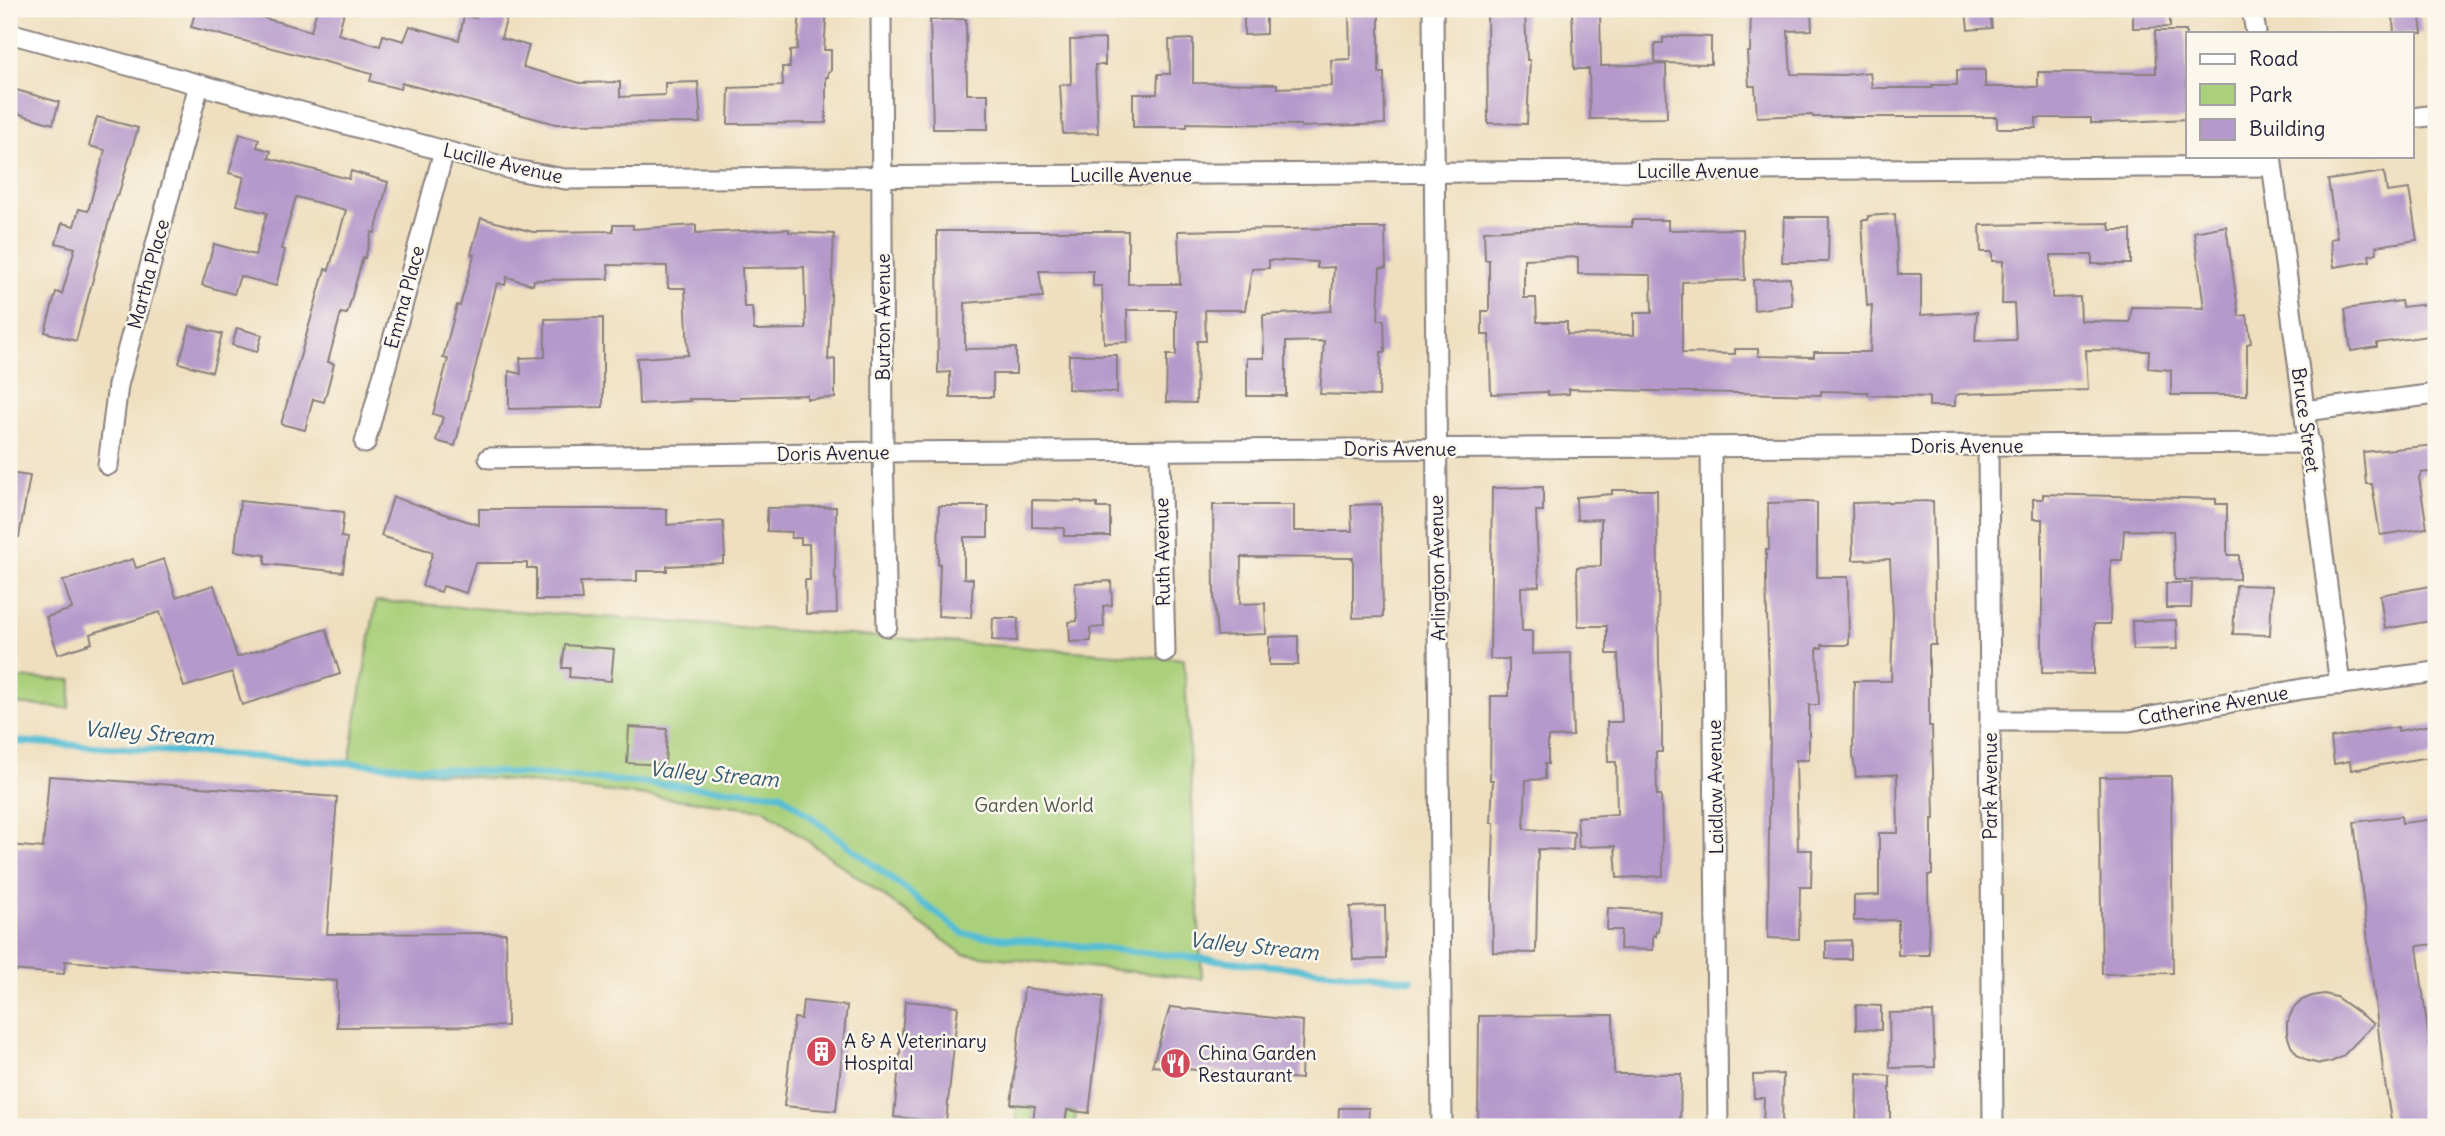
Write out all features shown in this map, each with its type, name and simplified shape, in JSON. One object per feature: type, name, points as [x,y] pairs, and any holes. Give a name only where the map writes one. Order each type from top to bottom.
[{"type":"street","name":"Burton Avenue","points":[[881,9],[883,452],[887,626]]},
{"type":"street","name":"Arlington Avenue","points":[[1433,9],[1441,1127]]},
{"type":"street","points":[[2252,9],[2256,32]]},
{"type":"street","name":"Lucille Avenue","points":[[9,33],[515,170],[565,179],[1434,173],[2271,161]]},
{"type":"street","name":"Martha Place","points":[[108,465],[118,385],[199,85]]},
{"type":"street","points":[[2414,118],[2436,115]]},
{"type":"street","name":"Emma Place","points":[[365,443],[444,151]]},
{"type":"street","name":"Bruce Street","points":[[2271,161],[2340,685]]},
{"type":"street","points":[[2305,411],[2436,394]]},
{"type":"street","name":"Doris Avenue","points":[[489,458],[883,452],[2310,443]]},
{"type":"street","name":"Park Avenue","points":[[1988,446],[1993,1127]]},
{"type":"street","name":"Laidlaw Avenue","points":[[1712,447],[1718,1127]]},
{"type":"street","name":"Ruth Avenue","points":[[1160,451],[1165,652]]},
{"type":"street","name":"Catherine Avenue","points":[[1990,721],[2129,721],[2302,689],[2436,673]]},
{"type":"green space","name":"Garden World","points":[[376,601],[1184,659],[1202,979],[963,954],[764,809],[349,763]]},
{"type":"green space","points":[[15,678],[72,680],[69,708],[13,704]]},
{"type":"green space","points":[[1017,1105],[1035,1107],[1033,1121],[1065,1125],[1067,1110],[1076,1113],[1074,1127],[1016,1127]]},
{"type":"building","points":[[196,9],[231,9],[311,31],[317,9],[345,9],[338,34],[380,46],[383,35],[404,41],[410,26],[459,40],[464,16],[476,18],[478,9],[509,9],[501,38],[529,46],[523,67],[580,83],[620,82],[620,97],[665,95],[665,83],[698,82],[701,123],[556,124],[402,83],[400,89],[370,81],[372,74],[191,27]]},
{"type":"building","points":[[800,9],[827,9],[824,50],[831,50],[831,71],[826,77],[826,123],[728,124],[729,88],[783,86],[782,67],[790,67],[790,51],[797,50]]},
{"type":"building","points":[[1487,9],[1525,11],[1527,60],[1530,60],[1527,124],[1488,123]]},
{"type":"building","points":[[1572,9],[1600,9],[1601,66],[1666,64],[1667,118],[1590,119],[1589,69],[1574,69]]},
{"type":"building","points":[[1751,9],[1811,9],[1812,30],[1788,31],[1791,74],[1844,75],[1870,72],[1872,88],[1932,88],[1932,85],[1957,85],[1957,70],[1985,70],[1985,87],[2038,87],[2038,72],[2156,73],[2155,31],[2186,31],[2186,119],[2091,123],[2091,118],[2036,118],[2036,128],[1997,128],[1997,117],[1757,117],[1755,86],[1749,86],[1747,52],[1750,52]]},
{"type":"building","points":[[1966,9],[1990,9],[1992,28],[1968,30]]},
{"type":"building","points":[[2133,9],[2170,9],[2170,27],[2133,28]]},
{"type":"building","points":[[2392,9],[2419,9],[2422,33],[2394,32]]},
{"type":"building","points":[[1244,11],[1266,11],[1266,34],[1244,35]]},
{"type":"building","points":[[1349,13],[1379,13],[1379,73],[1384,73],[1385,124],[1301,127],[1187,123],[1187,127],[1133,127],[1133,94],[1157,94],[1158,74],[1170,74],[1169,40],[1193,39],[1193,83],[1277,84],[1277,88],[1332,86],[1331,60],[1350,59]]},
{"type":"building","points":[[966,19],[967,94],[988,94],[988,129],[933,129],[930,20]]},
{"type":"building","points":[[1711,37],[1711,64],[1655,63],[1655,43],[1663,43],[1663,38]]},
{"type":"building","points":[[1105,39],[1105,65],[1095,65],[1098,133],[1063,134],[1060,85],[1071,84],[1070,40]]},
{"type":"building","points":[[9,88],[59,102],[53,124],[9,111]]},
{"type":"building","points":[[97,117],[138,128],[118,196],[116,195],[76,341],[45,332],[56,292],[62,294],[75,248],[56,243],[62,223],[74,226],[79,209],[88,211],[105,150],[89,146]]},
{"type":"building","points":[[240,134],[259,139],[257,147],[271,151],[269,158],[349,179],[351,171],[388,182],[375,233],[372,232],[365,258],[363,257],[347,314],[341,313],[328,362],[334,364],[324,402],[313,399],[305,430],[281,424],[325,269],[329,270],[346,210],[296,197],[281,249],[285,250],[276,286],[240,276],[234,294],[202,285],[214,244],[255,255],[267,213],[237,205],[244,177],[229,173]]},
{"type":"building","points":[[2384,172],[2387,192],[2409,189],[2417,240],[2376,246],[2377,253],[2369,255],[2370,261],[2334,267],[2330,239],[2337,238],[2328,180]]},
{"type":"building","points":[[1895,214],[1898,274],[1921,274],[1921,315],[1977,312],[1975,341],[2016,340],[2014,304],[2002,304],[2003,261],[1992,261],[1992,252],[1981,252],[1980,225],[2109,223],[2110,230],[2131,230],[2131,264],[2092,264],[2092,255],[2051,255],[2052,298],[2080,297],[2081,321],[2130,322],[2131,307],[2204,308],[2194,232],[2226,226],[2239,316],[2247,315],[2251,343],[2247,344],[2247,395],[2171,395],[2171,370],[2148,368],[2149,351],[2086,350],[2088,390],[1959,394],[1955,396],[1955,406],[1929,406],[1929,397],[1868,395],[1868,392],[1821,391],[1821,395],[1569,389],[1569,394],[1491,394],[1489,335],[1482,335],[1482,311],[1489,311],[1489,260],[1485,260],[1484,231],[1578,226],[1632,227],[1632,220],[1668,220],[1668,230],[1743,229],[1745,280],[1682,282],[1682,353],[1735,354],[1735,349],[1758,349],[1758,356],[1814,357],[1814,352],[1870,352],[1872,305],[1867,306],[1862,220],[1868,220],[1868,216]],"holes":[[[1578,257],[1578,274],[1651,275],[1652,313],[1634,313],[1634,335],[1567,334],[1567,322],[1537,322],[1536,298],[1524,298],[1524,259]]]},
{"type":"building","points":[[1784,217],[1829,217],[1828,262],[1782,262]]},
{"type":"building","points":[[481,218],[533,232],[613,231],[613,225],[633,225],[633,229],[696,225],[696,233],[789,229],[789,232],[834,234],[828,360],[835,359],[835,398],[807,399],[807,395],[740,397],[639,404],[637,358],[688,355],[685,288],[668,288],[667,266],[608,265],[609,279],[534,280],[533,285],[507,277],[505,285],[497,283],[455,446],[436,441],[443,417],[433,414],[448,359],[443,358],[474,255],[471,254]],"holes":[[[804,267],[806,329],[754,330],[752,307],[744,307],[742,268]]]},
{"type":"building","points":[[1385,228],[1386,268],[1380,268],[1378,320],[1384,320],[1385,352],[1381,352],[1379,396],[1320,394],[1324,341],[1286,342],[1286,396],[1247,396],[1247,358],[1264,358],[1263,315],[1331,311],[1334,267],[1317,268],[1317,262],[1269,260],[1269,268],[1252,269],[1245,310],[1205,310],[1206,341],[1197,341],[1196,403],[1166,402],[1167,355],[1176,355],[1176,310],[1127,310],[1128,342],[1104,343],[1102,286],[1093,286],[1093,271],[1039,271],[1043,297],[965,303],[965,349],[1016,348],[1016,374],[993,374],[993,397],[950,397],[950,372],[938,373],[937,231],[1128,231],[1128,284],[1180,284],[1178,231]]},
{"type":"building","points":[[1790,278],[1792,305],[1754,310],[1753,280]]},
{"type":"building","points":[[2401,301],[2402,307],[2436,303],[2436,335],[2377,343],[2377,347],[2351,351],[2345,309]]},
{"type":"building","points":[[603,318],[603,407],[509,409],[509,371],[521,374],[520,358],[545,357],[545,319]]},
{"type":"building","points":[[190,326],[222,334],[212,372],[179,363]]},
{"type":"building","points":[[237,328],[262,335],[257,352],[232,345]]},
{"type":"building","points":[[1069,355],[1117,355],[1117,393],[1068,389]]},
{"type":"building","points":[[2436,445],[2436,471],[2421,473],[2419,478],[2427,528],[2380,535],[2372,484],[2366,484],[2363,452]]},
{"type":"building","points":[[9,473],[30,476],[19,537],[9,536]]},
{"type":"building","points":[[1543,487],[1543,511],[1536,511],[1539,586],[1521,587],[1522,631],[1532,631],[1532,654],[1571,653],[1573,736],[1548,737],[1545,779],[1526,780],[1524,829],[1574,832],[1573,850],[1538,849],[1536,953],[1493,952],[1491,696],[1509,696],[1509,659],[1490,659],[1492,488]]},
{"type":"building","points":[[1612,490],[1657,490],[1662,752],[1656,752],[1657,795],[1661,795],[1663,876],[1617,878],[1615,846],[1579,847],[1577,817],[1617,814],[1616,762],[1608,762],[1607,722],[1622,722],[1618,654],[1607,654],[1607,626],[1578,626],[1577,567],[1601,566],[1601,519],[1577,520],[1576,497],[1612,494]]},
{"type":"building","points":[[2043,494],[2216,499],[2216,504],[2227,504],[2227,555],[2239,555],[2239,579],[2175,580],[2173,531],[2124,530],[2122,560],[2111,560],[2110,624],[2094,624],[2094,674],[2042,673],[2042,519],[2033,519],[2033,499],[2043,499]]},
{"type":"building","points":[[393,497],[479,525],[479,509],[667,509],[667,525],[723,521],[725,557],[723,563],[667,566],[667,571],[637,571],[637,581],[580,582],[582,600],[536,600],[536,568],[527,568],[527,563],[475,563],[466,593],[443,586],[441,592],[422,586],[433,552],[381,536]]},
{"type":"building","points":[[1032,500],[1081,501],[1097,504],[1097,508],[1110,508],[1110,536],[1064,536],[1064,528],[1032,527]]},
{"type":"building","points":[[240,501],[344,512],[341,537],[347,538],[343,572],[265,564],[265,555],[235,551]]},
{"type":"building","points":[[1933,501],[1936,645],[1929,645],[1929,726],[1932,726],[1934,819],[1932,875],[1928,875],[1929,955],[1898,955],[1898,920],[1854,921],[1854,896],[1879,895],[1879,833],[1898,833],[1897,774],[1856,777],[1853,756],[1854,681],[1891,681],[1893,614],[1890,559],[1853,560],[1852,503]]},
{"type":"building","points":[[1768,503],[1817,503],[1817,577],[1848,577],[1849,645],[1822,645],[1822,648],[1817,648],[1819,705],[1809,705],[1809,760],[1796,760],[1798,850],[1812,850],[1811,887],[1800,887],[1799,939],[1768,938]]},
{"type":"building","points":[[1381,504],[1383,617],[1353,618],[1353,558],[1241,557],[1240,604],[1265,603],[1266,634],[1217,636],[1213,505],[1294,505],[1294,531],[1352,531],[1351,505]]},
{"type":"building","points":[[939,506],[988,506],[988,537],[964,537],[964,578],[973,579],[971,618],[938,616]]},
{"type":"building","points":[[836,507],[837,613],[806,614],[805,580],[810,580],[809,544],[801,544],[801,538],[791,538],[792,532],[767,531],[767,508]]},
{"type":"building","points":[[133,559],[136,568],[164,559],[176,597],[214,585],[237,657],[326,629],[340,674],[242,705],[232,672],[184,687],[160,612],[90,634],[92,643],[58,654],[46,617],[72,609],[63,581]]},
{"type":"building","points":[[1111,581],[1112,605],[1103,606],[1104,627],[1090,628],[1091,641],[1070,642],[1069,622],[1077,621],[1075,583]]},
{"type":"building","points":[[2166,583],[2192,583],[2191,608],[2166,608]]},
{"type":"building","points":[[2236,585],[2272,586],[2270,635],[2233,634]]},
{"type":"building","points":[[2431,586],[2436,620],[2385,629],[2380,595]]},
{"type":"building","points":[[993,618],[1018,618],[1017,641],[992,640]]},
{"type":"building","points":[[2176,620],[2177,649],[2133,650],[2132,621]]},
{"type":"building","points":[[1298,636],[1298,665],[1269,665],[1269,637]]},
{"type":"building","points":[[565,645],[614,649],[611,681],[569,677],[570,668],[562,668]]},
{"type":"building","points":[[2436,724],[2436,756],[2351,770],[2350,761],[2334,764],[2331,738]]},
{"type":"building","points":[[629,727],[667,729],[665,765],[627,763]]},
{"type":"building","points":[[49,776],[337,797],[327,934],[506,933],[507,1026],[337,1027],[337,981],[65,961],[64,974],[9,970],[9,845],[43,848]]},
{"type":"building","points":[[2171,776],[2173,973],[2102,974],[2099,777]]},
{"type":"building","points":[[2401,816],[2402,823],[2436,819],[2436,944],[2417,946],[2436,1097],[2436,1125],[2420,1127],[2392,1127],[2354,822]]},
{"type":"building","points":[[1385,906],[1386,959],[1353,960],[1350,907]]},
{"type":"building","points":[[1608,908],[1660,911],[1658,931],[1656,936],[1653,935],[1653,950],[1620,949],[1621,930],[1607,930]]},
{"type":"building","points":[[1851,940],[1851,959],[1826,959],[1826,941]]},
{"type":"building","points":[[1024,988],[1103,997],[1089,1113],[1067,1110],[1065,1125],[1033,1121],[1035,1106],[1011,1104]]},
{"type":"building","points":[[2324,994],[2336,997],[2374,1024],[2342,1057],[2320,1064],[2298,1055],[2287,1034],[2287,1022],[2293,1009],[2302,1000]]},
{"type":"building","name":"A & A Veterinary Hospital","points":[[803,1001],[847,1006],[836,1111],[784,1106],[794,1018],[801,1019]]},
{"type":"building","points":[[905,1001],[958,1006],[946,1122],[894,1117]]},
{"type":"building","points":[[1856,1005],[1881,1006],[1881,1030],[1856,1029]]},
{"type":"building","points":[[1170,1007],[1303,1021],[1301,1079],[1152,1066]]},
{"type":"building","points":[[1933,1012],[1935,1067],[1890,1068],[1889,1013]]},
{"type":"building","points":[[1613,1015],[1614,1074],[1681,1074],[1680,1127],[1478,1127],[1479,1016]]},
{"type":"building","points":[[1857,1073],[1890,1076],[1890,1127],[1856,1127]]},
{"type":"building","points":[[1783,1074],[1782,1127],[1763,1127],[1764,1098],[1754,1098],[1753,1075]]},
{"type":"building","points":[[1339,1108],[1369,1108],[1368,1127],[1338,1127]]},
{"type":"waterway","name":"Valley Stream","points":[[9,741],[569,777],[781,794],[964,934],[1411,980]]},
{"type":"place","name":"A & A Veterinary Hospital","points":[[821,1052]]},
{"type":"place","name":"China Garden Restaurant","points":[[1175,1064]]}]
